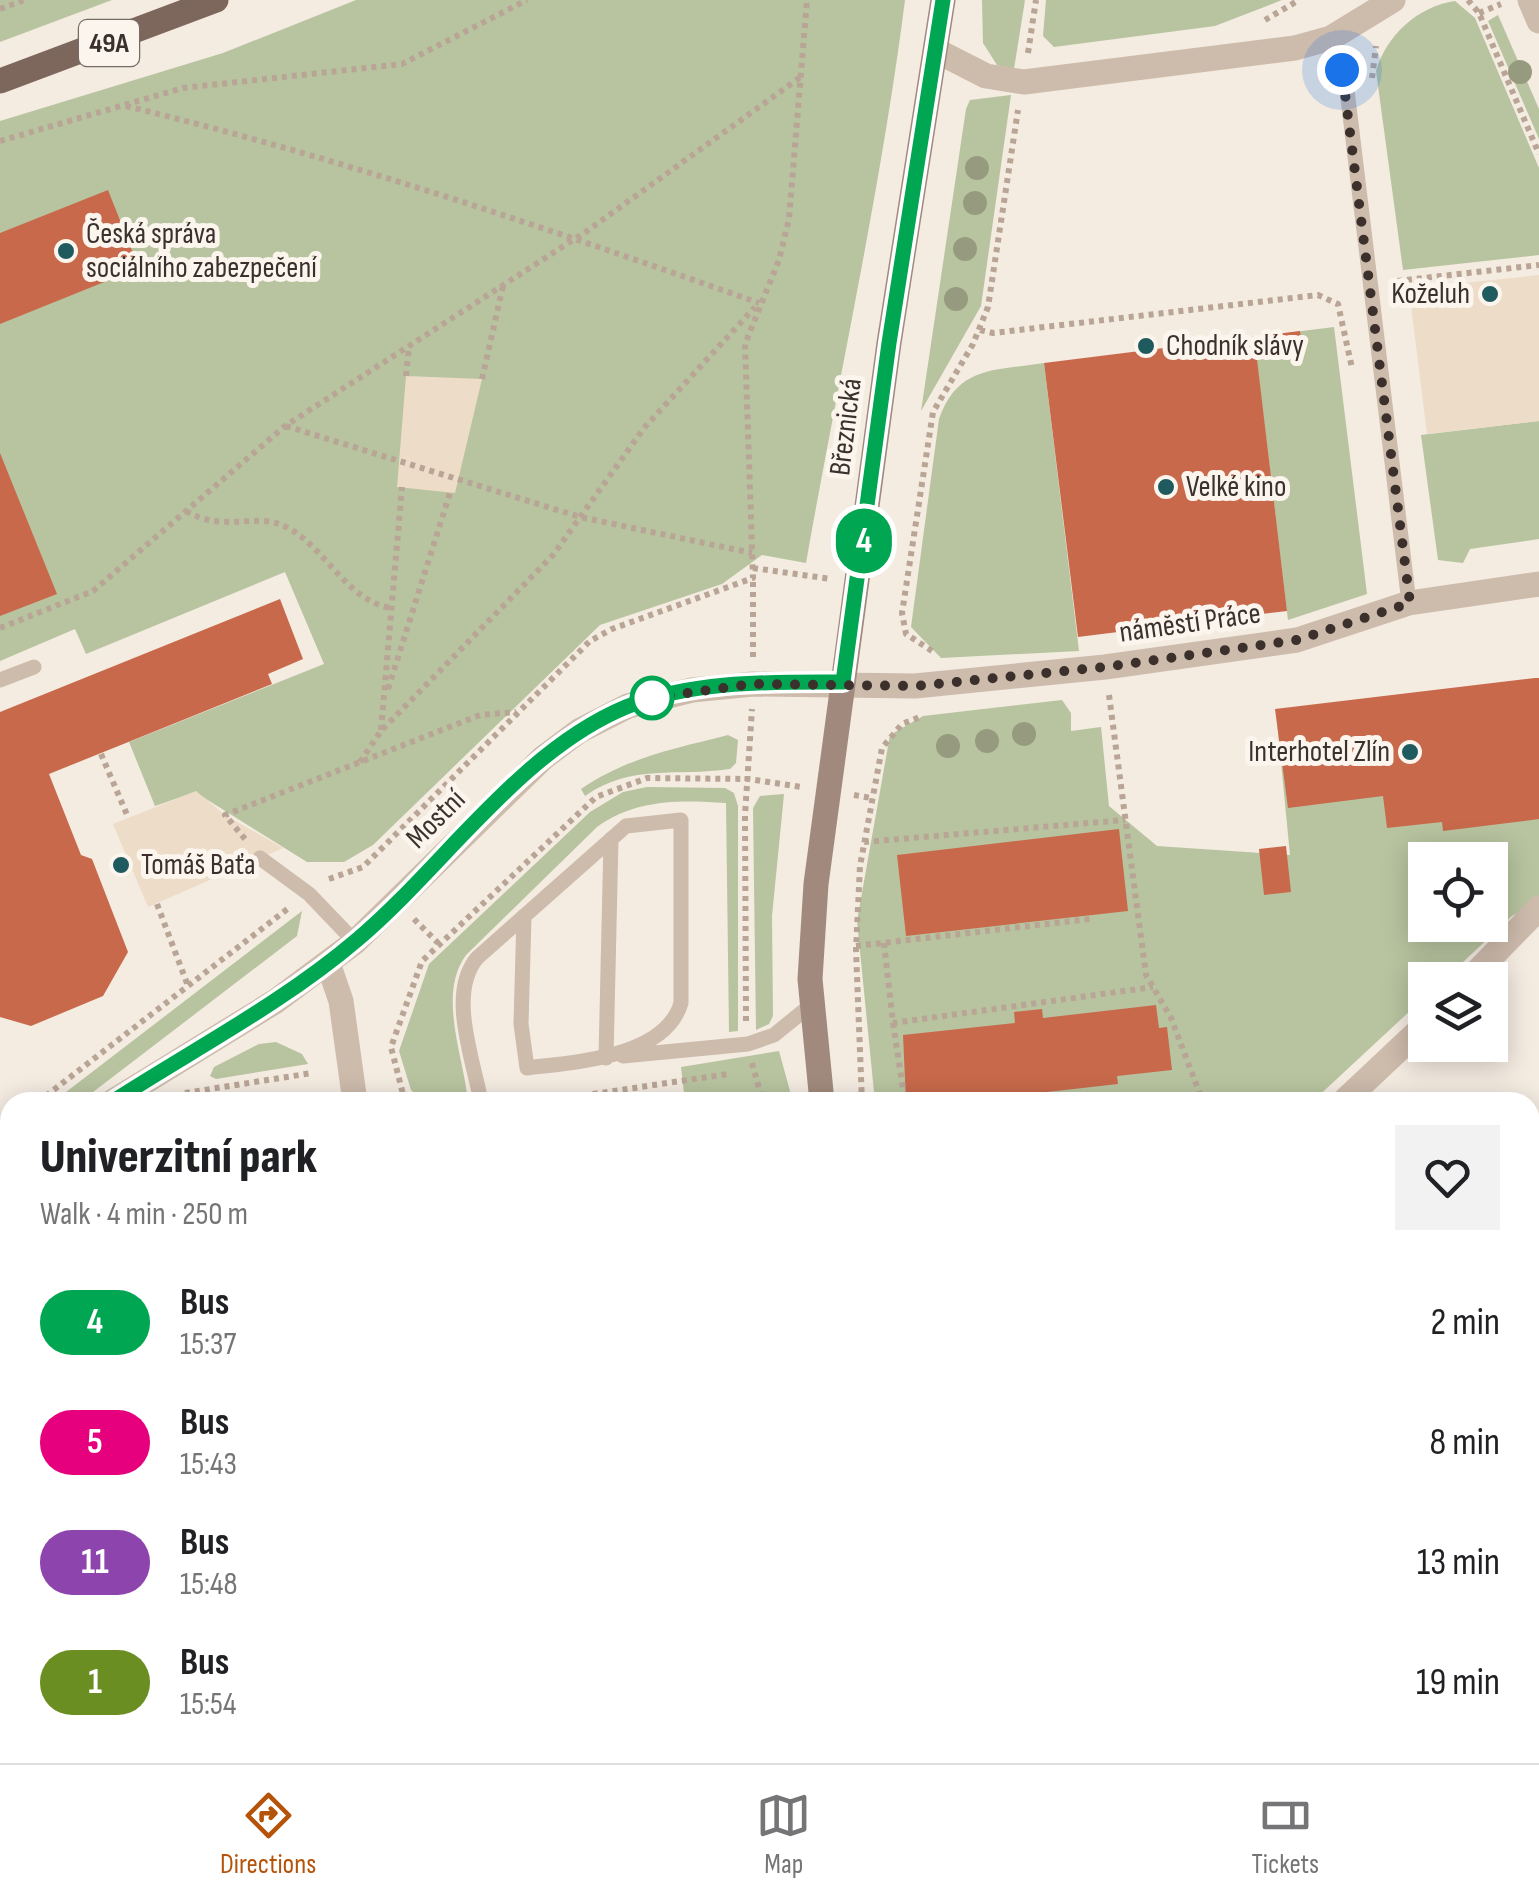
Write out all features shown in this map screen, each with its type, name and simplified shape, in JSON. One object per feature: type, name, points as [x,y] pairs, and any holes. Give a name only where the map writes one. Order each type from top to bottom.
[{"type":"main road","name":"49A","points":[[0,81],[216,0]]},
{"type":"main road","name":"Březnická","points":[[821,1092],[812,1005],[816,884],[889,343],[943,0]]},
{"type":"street","points":[[937,51],[986,76],[1024,82],[1222,59],[1332,38],[1393,0]]},
{"type":"street","points":[[1530,0],[1539,21]]},
{"type":"street","name":"náměstí Práce","points":[[843,682],[916,686],[1105,667],[1297,640],[1410,603],[1539,584]]},
{"type":"street","name":"Mostní","points":[[128,1092],[276,1001],[355,942],[544,758],[602,718],[656,697],[692,690],[780,682],[843,682]]},
{"type":"street","points":[[1486,962],[1539,908]]},
{"type":"street","points":[[328,962],[341,1001],[354,1092]]},
{"type":"street","points":[[1355,1092],[1408,1041]]},
{"type":"lane","points":[[1332,38],[1346,82],[1410,603]]},
{"type":"lane","points":[[0,680],[34,666]]},
{"type":"lane","points":[[479,1092],[464,1005],[464,985],[477,958],[626,826],[681,820],[681,1003],[671,1023],[612,1057]]},
{"type":"lane","points":[[612,839],[612,1057]]},
{"type":"lane","points":[[260,858],[309,894],[355,942]]},
{"type":"lane","points":[[524,916],[521,1024],[526,1068],[748,1044],[774,1035],[812,1005]]},
{"type":"path","points":[[0,8],[24,0]]},
{"type":"path","points":[[0,141],[183,88],[402,64],[526,0]]},
{"type":"path","points":[[51,1092],[334,875],[362,867],[601,635],[753,578],[752,443],[744,387],[745,344],[775,272],[789,220],[807,0]]},
{"type":"path","points":[[1468,0],[1480,14],[1539,154]]},
{"type":"path","points":[[1480,14],[1511,0]]},
{"type":"path","points":[[1374,94],[1373,51],[1384,33]]},
{"type":"path","points":[[0,628],[94,591],[285,426],[576,238],[803,75]]},
{"type":"path","points":[[932,651],[906,634],[902,613],[924,461],[933,412],[980,330],[988,307],[1020,97]]},
{"type":"path","points":[[126,106],[231,131],[576,238],[760,303]]},
{"type":"path","points":[[1394,262],[1398,291]]},
{"type":"path","points":[[1397,281],[1539,265]]},
{"type":"path","points":[[482,380],[504,285]]},
{"type":"path","points":[[980,330],[994,333],[1318,295],[1338,304],[1356,382]]},
{"type":"path","points":[[360,762],[380,731],[521,590],[644,428],[760,303]]},
{"type":"path","points":[[406,376],[409,346]]},
{"type":"path","points":[[285,426],[580,516],[752,553]]},
{"type":"path","points":[[380,731],[402,487]]},
{"type":"path","points":[[386,695],[414,620],[450,493]]},
{"type":"path","points":[[186,511],[213,524],[269,522],[287,527],[367,600],[391,608]]},
{"type":"path","points":[[1105,667],[1146,975],[1171,1018],[1194,1092]]},
{"type":"path","points":[[260,858],[224,816],[491,712],[518,712]]},
{"type":"path","points":[[862,1092],[856,946],[864,842],[882,748],[902,724],[924,716]]},
{"type":"path","points":[[101,754],[128,817]]},
{"type":"path","points":[[748,779],[748,1044],[761,1092]]},
{"type":"path","points":[[864,842],[1125,820]]},
{"type":"path","points":[[156,904],[188,986]]},
{"type":"path","points":[[856,946],[1090,919]]},
{"type":"path","points":[[403,1092],[393,1060],[393,1037],[422,961],[438,943]]},
{"type":"path","points":[[884,943],[903,1092]]},
{"type":"path","points":[[893,1023],[1153,987]]},
{"type":"path","points":[[602,1092],[754,1070]]},
{"type":"path","points":[[189,1092],[312,1074]]},
{"type":"green space","points":[[0,0],[112,0],[0,42]]},
{"type":"green space","points":[[356,0],[905,0],[872,212],[806,563],[762,555],[722,584],[600,625],[373,845],[344,862],[307,862],[195,792],[155,806],[129,742],[324,664],[285,572],[86,654],[75,629],[0,661],[0,121],[223,53]]},
{"type":"green space","points":[[982,0],[1025,0],[1014,69],[997,65],[983,43]]},
{"type":"green space","points":[[1046,0],[1282,0],[1215,26],[1054,47],[1043,36]]},
{"type":"green space","points":[[1455,1],[1475,18],[1539,168],[1539,255],[1403,270],[1376,71],[1387,46],[1405,25],[1428,9]]},
{"type":"green space","points":[[1498,15],[1539,109],[1539,139],[1488,21]]},
{"type":"green space","points":[[1011,95],[981,306],[921,411],[966,109],[970,100]]},
{"type":"green space","points":[[1334,327],[1367,594],[1288,620],[1254,337]]},
{"type":"green space","points":[[1044,363],[1079,651],[941,658],[911,627],[939,419],[947,401],[968,380],[994,370]]},
{"type":"green space","points":[[1539,421],[1539,539],[1470,549],[1463,563],[1438,560],[1421,435]]},
{"type":"green space","points":[[1539,678],[1539,902],[1508,920],[1508,842],[1408,842],[1408,942],[1484,942],[1463,962],[1408,962],[1408,1013],[1323,1092],[874,1092],[857,921],[890,735],[923,716],[1062,700],[1071,713],[1071,731],[1101,727],[1109,806],[1157,846],[1290,855],[1276,711]]},
{"type":"green space","points":[[728,735],[738,740],[736,763],[730,769],[638,775],[585,796],[581,789],[634,762]]},
{"type":"green space","points":[[647,787],[725,788],[734,793],[738,806],[738,1031],[729,1032],[726,803],[643,806],[597,827],[466,955],[458,971],[453,1007],[466,1092],[413,1092],[399,1051],[429,964],[590,812],[623,792]]},
{"type":"green space","points":[[784,794],[772,916],[773,1016],[769,1024],[756,1030],[753,808],[760,796]]},
{"type":"green space","points":[[302,911],[297,936],[93,1092],[66,1092]]},
{"type":"green space","points":[[276,1042],[302,1054],[308,1064],[216,1079],[210,1076],[214,1067],[259,1044]]},
{"type":"green space","points":[[779,1051],[790,1092],[684,1092],[681,1067]]},
{"type":"shaded area","points":[[1539,275],[1539,421],[1427,434],[1409,289]]},
{"type":"shaded area","points":[[406,376],[482,379],[455,493],[397,487]]},
{"type":"shaded area","points":[[196,791],[225,815],[283,848],[148,907],[113,824]]},
{"type":"building","name":"Česká správa sociálního zabezpečení","points":[[108,190],[139,268],[0,324],[0,233]]},
{"type":"building","name":"Velké kino","points":[[1300,331],[1303,353],[1257,359],[1287,611],[1078,637],[1044,363]]},
{"type":"building","points":[[0,453],[57,594],[0,616]]},
{"type":"building","points":[[280,599],[303,659],[268,674],[272,684],[49,774],[81,855],[92,859],[128,952],[103,996],[31,1026],[0,1017],[0,712]]},
{"type":"building","name":"Interhotel Zlín","points":[[1539,678],[1539,819],[1443,831],[1442,822],[1387,828],[1383,796],[1288,808],[1275,709]]},
{"type":"building","points":[[1119,829],[1128,911],[906,936],[897,855]]},
{"type":"building","points":[[1286,846],[1291,892],[1264,895],[1259,849]]},
{"type":"building","points":[[1156,1005],[1159,1028],[1167,1027],[1172,1070],[1117,1076],[1118,1084],[1047,1092],[906,1092],[903,1035],[1015,1023],[1014,1012],[1042,1009],[1043,1018]]},
{"type":"bus line","name":"4","points":[[128,1092],[276,1001],[355,942],[544,758],[579,731],[628,706],[692,690],[780,682],[843,682],[889,343],[943,0]]},
{"type":"place","name":"Česká správa sociálního zabezpečení","points":[[66,251]]},
{"type":"place","name":"Koželuh","points":[[1490,294]]},
{"type":"place","name":"Chodník slávy","points":[[1146,346]]},
{"type":"place","name":"Velké kino","points":[[1166,487]]},
{"type":"place","name":"Interhotel Zlín","points":[[1410,752]]},
{"type":"place","name":"Tomáš Baťa","points":[[121,865]]},
{"type":"route","points":[[652,698],[780,682],[916,686],[1105,667],[1297,640],[1410,603],[1342,70]]}]
